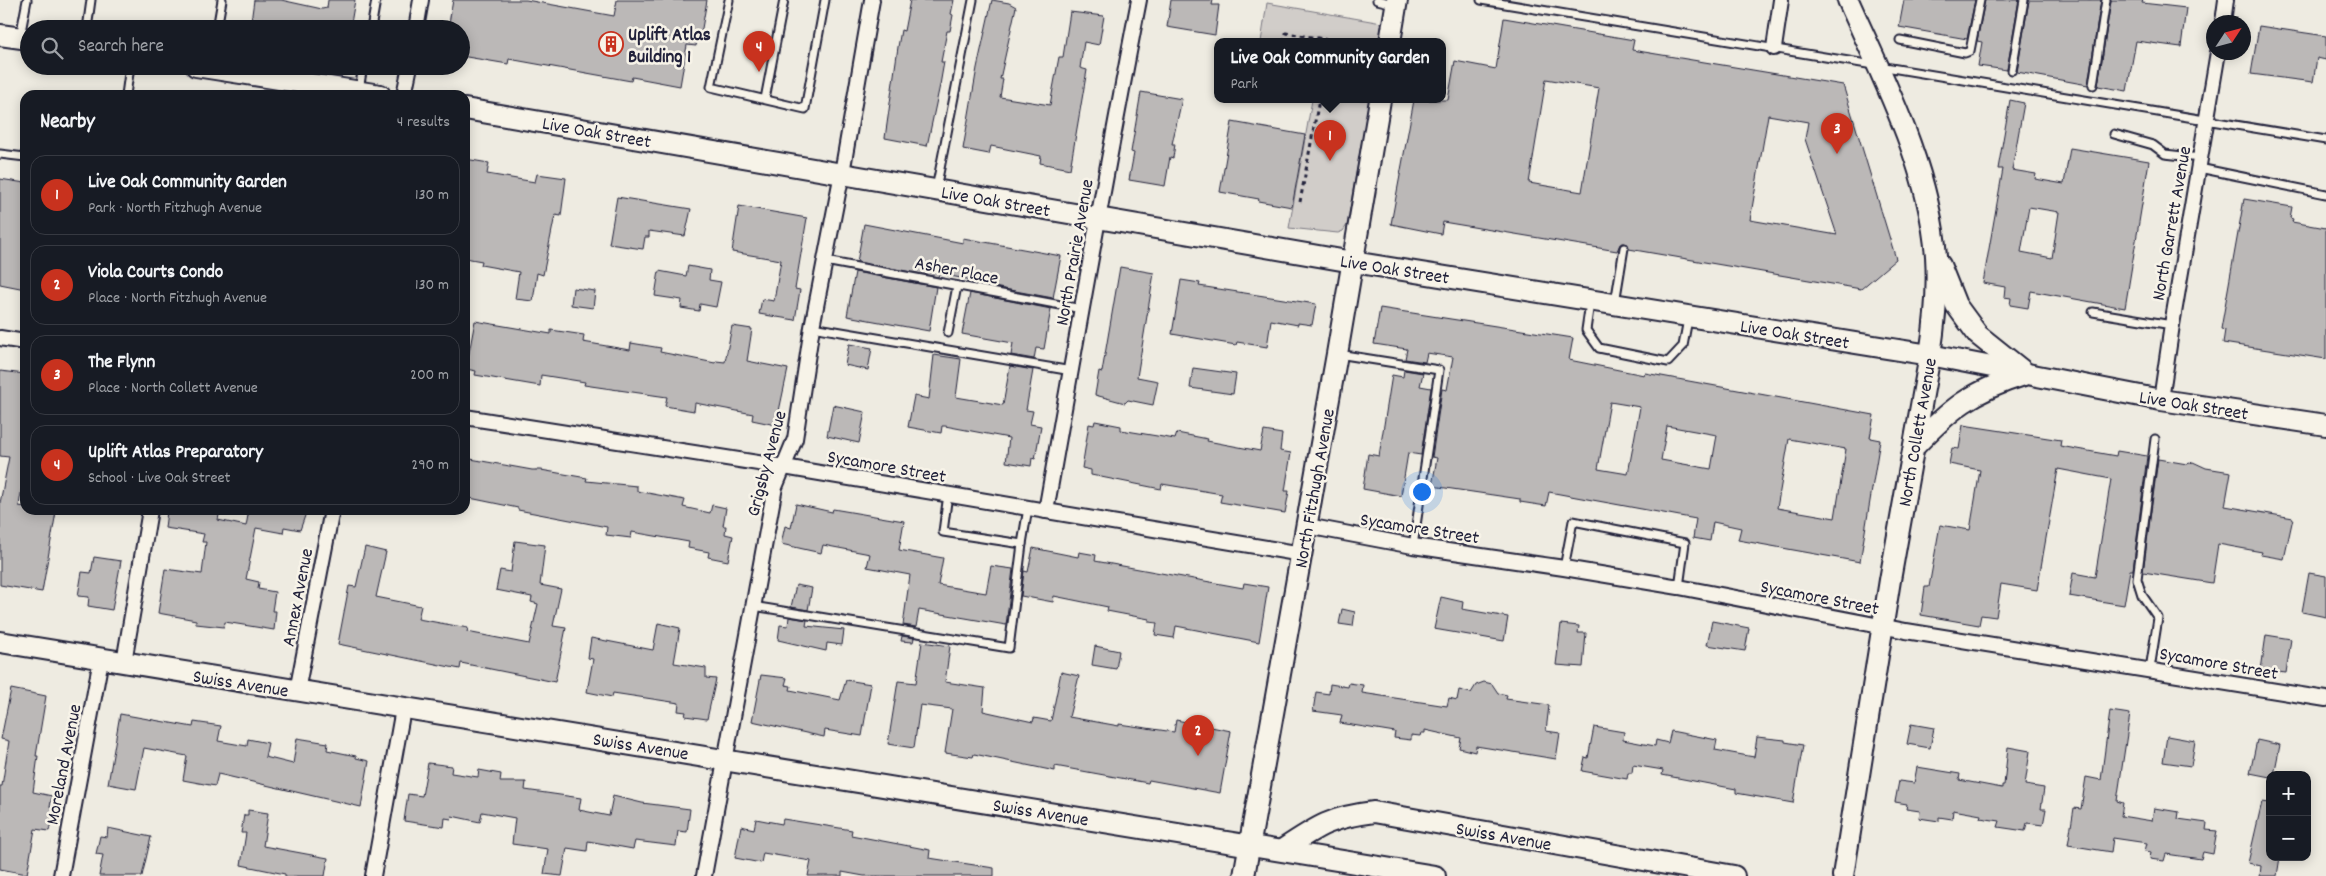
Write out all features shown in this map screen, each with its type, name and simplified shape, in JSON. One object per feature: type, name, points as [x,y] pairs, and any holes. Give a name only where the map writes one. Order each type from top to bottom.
[{"type":"street","points":[[418,20],[421,0]]},
{"type":"street","name":"Grigsby Avenue","points":[[704,876],[775,487],[795,440],[812,327],[842,173],[872,0]]},
{"type":"street","name":"North Prairie Avenue","points":[[1046,511],[1083,309],[1097,217],[1139,0]]},
{"type":"street","points":[[1774,48],[1781,0]]},
{"type":"street","name":"North Collett Avenue","points":[[1844,876],[1883,627],[1934,329],[1936,256],[1929,208],[1908,140],[1848,0]]},
{"type":"street","points":[[2224,15],[2226,0]]},
{"type":"street","points":[[1390,1],[1390,38]]},
{"type":"street","points":[[0,35],[20,38]]},
{"type":"street","name":"North Garrett Avenue","points":[[2161,400],[2217,60]]},
{"type":"street","points":[[254,75],[346,90]]},
{"type":"street","points":[[405,90],[408,75]]},
{"type":"street","name":"North Fitzhugh Avenue","points":[[1244,876],[1248,845],[1338,354],[1380,103]]},
{"type":"street","name":"Live Oak Street","points":[[470,110],[1353,262],[1930,355],[2161,400],[2326,425]]},
{"type":"street","points":[[1936,256],[1956,305],[1978,335],[2026,374]]},
{"type":"street","points":[[0,338],[20,341]]},
{"type":"street","points":[[1914,447],[1943,417],[1964,400],[1998,383],[2026,374]]},
{"type":"street","name":"Sycamore Street","points":[[470,418],[784,467],[1302,554]]},
{"type":"street","points":[[124,662],[149,515]]},
{"type":"street","name":"Annex Avenue","points":[[297,691],[331,515]]},
{"type":"street","name":"Sycamore Street","points":[[1307,526],[1413,546],[1564,568],[1679,588],[1883,627],[2326,699]]},
{"type":"street","name":"Swiss Avenue","points":[[0,642],[403,709],[725,758],[1435,876]]},
{"type":"street","name":"Moreland Avenue","points":[[61,876],[101,659]]},
{"type":"street","points":[[373,876],[403,709]]},
{"type":"street","name":"Swiss Avenue","points":[[1282,850],[1320,825],[1345,815],[1374,812],[1734,876]]},
{"type":"lane","points":[[25,20],[27,0]]},
{"type":"lane","points":[[88,20],[91,0]]},
{"type":"lane","points":[[219,20],[222,0]]},
{"type":"lane","points":[[373,20],[376,0]]},
{"type":"lane","points":[[729,0],[711,87],[805,108],[825,0]]},
{"type":"lane","points":[[764,99],[784,0]]},
{"type":"lane","points":[[936,189],[973,0]]},
{"type":"lane","points":[[1481,0],[2326,140]]},
{"type":"lane","points":[[1900,40],[1965,53],[1970,51],[1980,0]]},
{"type":"lane","points":[[2012,70],[2024,0]]},
{"type":"lane","points":[[2093,85],[2106,0]]},
{"type":"lane","points":[[127,90],[129,75]]},
{"type":"lane","points":[[358,90],[361,75]]},
{"type":"lane","points":[[2114,134],[2153,145],[2165,154],[2326,194]]},
{"type":"lane","points":[[0,154],[20,156]]},
{"type":"lane","points":[[1614,304],[1624,248]]},
{"type":"lane","name":"Asher Place","points":[[825,261],[1083,309]]},
{"type":"lane","points":[[948,332],[956,286]]},
{"type":"lane","points":[[1590,300],[1586,330],[1599,348],[1668,362],[1683,346],[1688,315]]},
{"type":"lane","points":[[2093,312],[2172,324]]},
{"type":"lane","points":[[812,327],[1072,371]]},
{"type":"lane","points":[[1338,354],[1439,370],[1413,546]]},
{"type":"lane","points":[[2150,669],[2158,618],[2142,595],[2137,578],[2155,439]]},
{"type":"lane","points":[[948,494],[943,532],[1022,544]]},
{"type":"lane","points":[[753,606],[1009,648],[1028,508]]},
{"type":"lane","points":[[1564,568],[1573,521],[1685,543],[1679,588]]},
{"type":"path","points":[[1285,38],[1286,33],[1317,38]]},
{"type":"path","points":[[1300,202],[1318,103]]},
{"type":"shaded area","points":[[1267,3],[1382,23],[1380,38],[1262,38]]},
{"type":"shaded area","points":[[1311,103],[1368,103],[1347,225],[1343,231],[1338,233],[1289,228]]},
{"type":"building","points":[[254,0],[281,0],[322,9],[327,8],[328,0],[355,0],[352,20],[251,20]]},
{"type":"building","name":"Uplift Atlas Building 1","points":[[453,0],[526,0],[614,16],[617,0],[707,0],[701,34],[698,33],[696,46],[687,45],[680,86],[632,77],[631,81],[509,59],[508,64],[470,58],[470,20],[450,20]]},
{"type":"building","points":[[910,0],[954,0],[951,14],[953,15],[950,31],[947,31],[941,62],[944,62],[940,85],[927,146],[885,138],[901,30],[904,31]]},
{"type":"building","points":[[992,0],[1009,3],[1016,7],[1000,79],[1003,79],[1000,97],[1050,105],[1059,57],[1063,57],[1070,12],[1104,16],[1099,45],[1084,42],[1080,68],[1087,70],[1070,169],[1040,163],[1041,156],[991,146],[989,154],[963,149],[977,68]]},
{"type":"building","points":[[1171,0],[1213,0],[1212,5],[1219,5],[1215,35],[1167,27]]},
{"type":"building","points":[[1904,0],[1975,0],[1967,39],[1899,27]]},
{"type":"building","points":[[1985,0],[2019,0],[2007,70],[1978,66],[1982,42],[1977,41]]},
{"type":"building","points":[[2029,0],[2101,0],[2088,85],[2017,72]]},
{"type":"building","points":[[2111,0],[2143,0],[2142,3],[2186,8],[2181,47],[2136,41],[2127,91],[2098,86]]},
{"type":"building","points":[[1504,18],[1634,40],[1632,50],[1843,85],[1896,259],[1861,289],[1629,249],[1628,244],[1624,243],[1620,244],[1617,251],[1443,222],[1441,234],[1391,224],[1413,103],[1446,103],[1455,61],[1496,69]],"holes":[[[1546,79],[1599,88],[1582,192],[1529,183]],[[1768,115],[1808,122],[1805,139],[1837,235],[1750,220]]]},
{"type":"building","points":[[2259,26],[2326,36],[2326,60],[2317,58],[2313,82],[2251,74]]},
{"type":"building","points":[[1141,92],[1182,99],[1172,144],[1175,144],[1173,158],[1170,157],[1165,186],[1129,180],[1134,153],[1131,152]]},
{"type":"building","points":[[2010,100],[2024,103],[2012,170],[2036,174],[2035,179],[2064,184],[2070,148],[2149,161],[2125,308],[2031,291],[2028,308],[2010,305],[2011,298],[2004,297],[2005,287],[1983,283],[2003,169],[1998,169]],"holes":[[[2029,207],[2059,212],[2052,258],[2021,252]]]},
{"type":"building","points":[[1232,122],[1305,135],[1292,207],[1220,192]]},
{"type":"building","points":[[470,160],[489,163],[487,174],[535,182],[537,174],[566,178],[561,216],[555,215],[543,275],[537,273],[533,301],[515,299],[519,272],[481,265],[482,261],[470,259]]},
{"type":"building","points":[[0,179],[20,182],[20,288],[0,284]]},
{"type":"building","points":[[617,197],[691,209],[685,236],[649,231],[649,237],[645,237],[643,249],[609,244]]},
{"type":"building","points":[[2244,199],[2292,207],[2290,218],[2293,219],[2292,222],[2326,228],[2326,359],[2223,343],[2225,330],[2221,329]]},
{"type":"building","points":[[739,206],[807,218],[795,289],[800,290],[795,320],[759,314],[762,299],[774,301],[781,260],[732,252]]},
{"type":"building","points":[[864,224],[963,243],[963,238],[1061,256],[1053,298],[972,283],[972,280],[939,274],[938,277],[857,262]]},
{"type":"building","points":[[688,266],[710,270],[709,280],[721,282],[716,307],[700,304],[699,311],[681,308],[682,300],[655,296],[659,271],[686,276]]},
{"type":"building","points":[[1120,267],[1154,273],[1137,377],[1158,381],[1153,405],[1128,400],[1125,403],[1095,395],[1099,371],[1102,372]]},
{"type":"building","points":[[855,272],[936,287],[929,331],[847,316]]},
{"type":"building","points":[[1181,280],[1200,283],[1199,286],[1316,304],[1312,325],[1298,323],[1298,325],[1271,320],[1267,347],[1237,342],[1236,345],[1172,334]]},
{"type":"building","points":[[573,288],[595,291],[593,308],[571,305]]},
{"type":"building","points":[[970,293],[1051,309],[1044,349],[1036,348],[1034,359],[1011,355],[1013,343],[962,334]]},
{"type":"building","points":[[1380,308],[1573,338],[1569,360],[1874,415],[1870,438],[1880,440],[1860,562],[1738,540],[1741,528],[1713,522],[1710,541],[1693,538],[1696,519],[1549,492],[1546,506],[1520,502],[1520,499],[1432,486],[1437,458],[1432,457],[1442,389],[1447,390],[1453,357],[1427,353],[1425,362],[1405,359],[1407,349],[1374,344]],"holes":[[[1610,402],[1640,407],[1628,474],[1598,469]],[[1667,426],[1717,435],[1711,469],[1661,460]],[[1789,439],[1846,449],[1835,518],[1777,508]]]},
{"type":"building","points":[[475,321],[551,334],[551,330],[584,335],[583,342],[630,350],[631,343],[661,348],[660,352],[715,363],[716,361],[725,362],[732,326],[752,329],[747,361],[788,369],[776,425],[752,420],[753,414],[695,403],[694,411],[665,406],[667,397],[584,385],[585,382],[541,375],[540,386],[475,375],[476,371],[470,370],[470,348]]},
{"type":"building","points":[[849,344],[872,348],[868,370],[845,365]]},
{"type":"building","points":[[934,355],[961,359],[956,397],[1003,405],[1010,366],[1033,370],[1026,410],[1033,411],[1030,424],[1041,426],[1035,459],[1032,458],[1031,466],[1006,462],[1009,438],[945,426],[942,426],[941,433],[908,427],[914,396],[929,399]]},
{"type":"building","points":[[1193,368],[1236,374],[1233,394],[1190,388]]},
{"type":"building","points":[[1404,370],[1423,373],[1420,386],[1431,388],[1421,455],[1408,453],[1401,496],[1363,489],[1368,454],[1379,456],[1392,375],[1403,377]]},
{"type":"building","points":[[0,371],[20,373],[20,515],[55,515],[42,592],[0,585],[0,503],[9,457],[0,456]]},
{"type":"building","points":[[833,405],[865,412],[859,443],[827,436]]},
{"type":"building","points":[[1095,421],[1121,426],[1121,430],[1175,439],[1177,433],[1260,451],[1264,431],[1282,434],[1280,451],[1291,453],[1285,491],[1289,491],[1285,513],[1220,502],[1222,494],[1162,484],[1161,489],[1091,475],[1091,470],[1082,468],[1089,424],[1094,425]]},
{"type":"building","points":[[1963,425],[2061,440],[2060,446],[2116,456],[2117,451],[2147,456],[2133,570],[2130,570],[2124,605],[2069,596],[2073,573],[2095,577],[2111,479],[2058,469],[2037,590],[2001,584],[1996,617],[1981,615],[1979,625],[1921,615],[1925,587],[1929,587],[1940,525],[1970,530],[1980,470],[1949,464],[1952,448],[1959,449]]},
{"type":"building","points":[[470,459],[587,478],[586,481],[637,486],[637,491],[685,500],[683,507],[710,513],[712,505],[726,508],[723,526],[726,526],[725,534],[733,536],[728,561],[708,557],[709,552],[688,548],[689,542],[632,532],[631,538],[606,535],[607,527],[518,510],[518,508],[470,498]]},
{"type":"building","points":[[2158,459],[2187,464],[2193,462],[2206,468],[2231,472],[2225,506],[2293,518],[2284,559],[2261,555],[2262,552],[2218,544],[2212,583],[2143,572]]},
{"type":"building","points":[[796,504],[832,512],[833,509],[904,521],[899,550],[943,558],[938,585],[986,593],[991,566],[1013,569],[1006,625],[919,610],[916,627],[903,625],[910,575],[867,567],[870,554],[823,545],[821,553],[781,544],[785,526],[791,528]]},
{"type":"building","points":[[167,515],[219,515],[218,520],[246,526],[248,515],[305,515],[300,530],[284,527],[283,533],[256,528],[246,579],[259,582],[258,589],[275,592],[272,611],[276,611],[274,630],[225,622],[224,627],[196,624],[196,620],[158,613],[165,569],[202,574],[206,542],[202,542],[204,534],[165,528]]},
{"type":"building","points":[[515,541],[545,545],[540,585],[561,589],[553,626],[566,628],[555,682],[461,663],[460,669],[338,644],[349,586],[356,587],[365,547],[386,552],[376,597],[421,606],[418,619],[468,628],[467,632],[529,644],[538,604],[531,602],[532,597],[496,590],[500,570],[511,572]]},
{"type":"building","points":[[1033,548],[1078,557],[1079,552],[1096,555],[1095,561],[1243,588],[1244,583],[1268,587],[1259,642],[1176,626],[1174,638],[1155,635],[1157,623],[1149,622],[1149,619],[1107,611],[1108,607],[1054,596],[1053,602],[1021,596],[1024,571],[1028,572]]},
{"type":"building","points":[[94,557],[121,561],[112,610],[88,606],[89,597],[78,596],[82,572],[91,573]]},
{"type":"building","points":[[2309,573],[2326,576],[2326,617],[2302,612]]},
{"type":"building","points":[[796,585],[812,588],[808,610],[791,607]]},
{"type":"building","points":[[1441,597],[1463,602],[1462,609],[1508,617],[1504,641],[1434,629]]},
{"type":"building","points":[[1342,609],[1355,612],[1353,626],[1339,624]]},
{"type":"building","points":[[789,617],[807,620],[806,626],[844,630],[842,645],[827,643],[826,651],[778,640],[780,625],[788,626]]},
{"type":"building","points":[[1712,621],[1749,628],[1745,651],[1707,645]]},
{"type":"building","points":[[658,623],[680,628],[674,663],[706,668],[706,678],[716,679],[707,719],[685,716],[686,712],[678,711],[679,703],[613,693],[612,697],[587,692],[593,659],[588,658],[591,638],[653,650]]},
{"type":"building","points":[[1561,624],[1579,626],[1578,633],[1586,633],[1583,667],[1556,665]]},
{"type":"building","points":[[2266,635],[2291,639],[2286,673],[2261,670]]},
{"type":"building","points":[[902,636],[914,638],[913,642],[901,641]]},
{"type":"building","points":[[922,642],[950,646],[945,682],[985,688],[983,711],[1033,722],[1034,718],[1051,721],[1061,672],[1079,676],[1069,717],[1119,726],[1119,724],[1174,732],[1176,720],[1231,731],[1220,793],[1149,780],[1148,783],[1055,766],[1055,771],[974,754],[973,757],[945,753],[952,709],[920,705],[914,748],[888,744],[898,681],[916,683]]},
{"type":"building","points":[[1095,646],[1119,651],[1116,669],[1092,665]]},
{"type":"building","points":[[761,675],[787,678],[785,685],[791,686],[790,690],[840,700],[846,680],[871,684],[862,736],[825,730],[824,737],[752,721]]},
{"type":"building","points":[[1484,682],[1492,684],[1498,693],[1507,695],[1506,699],[1549,705],[1546,731],[1560,733],[1556,759],[1476,746],[1475,752],[1459,748],[1461,738],[1425,730],[1425,733],[1421,733],[1420,736],[1411,735],[1411,740],[1394,738],[1395,732],[1340,723],[1342,715],[1313,711],[1316,692],[1329,694],[1330,684],[1348,687],[1349,683],[1363,685],[1362,693],[1447,706],[1449,698],[1457,700],[1459,690],[1471,693],[1476,685]]},
{"type":"building","points":[[11,689],[46,696],[36,756],[38,756],[33,792],[52,796],[50,807],[54,808],[49,831],[35,829],[27,874],[0,869],[0,786],[2,786],[9,741],[1,739]]},
{"type":"building","points":[[2110,711],[2130,714],[2117,801],[2123,803],[2121,816],[2152,821],[2154,808],[2179,812],[2178,819],[2207,823],[2206,830],[2217,831],[2213,854],[2203,852],[2201,859],[2166,854],[2164,861],[2150,859],[2151,852],[2145,851],[2147,843],[2113,838],[2111,852],[2068,845],[2074,808],[2081,809],[2086,777],[2101,780]]},
{"type":"building","points":[[120,714],[193,727],[194,722],[221,726],[218,741],[247,746],[248,739],[268,743],[265,757],[293,764],[297,738],[328,743],[327,750],[356,756],[356,758],[369,761],[361,807],[218,774],[215,786],[183,780],[187,756],[144,748],[136,789],[108,784]]},
{"type":"building","points":[[1911,724],[1934,728],[1930,748],[1907,744]]},
{"type":"building","points":[[1594,727],[1624,732],[1623,740],[1655,746],[1656,740],[1668,743],[1671,731],[1717,740],[1715,750],[1754,757],[1757,737],[1785,740],[1785,742],[1803,745],[1793,803],[1736,793],[1736,789],[1662,775],[1663,770],[1633,765],[1632,773],[1628,773],[1627,779],[1582,771],[1585,757],[1588,758]]},
{"type":"building","points":[[2167,736],[2195,741],[2191,766],[2163,762]]},
{"type":"building","points":[[2257,740],[2280,745],[2275,771],[2266,771],[2266,776],[2250,773]]},
{"type":"building","points":[[2008,747],[2030,751],[2025,785],[2044,788],[2041,809],[2046,809],[2043,825],[2027,823],[2025,831],[1998,827],[2000,821],[1980,818],[1981,815],[1953,810],[1952,819],[1939,817],[1939,821],[1919,818],[1920,811],[1906,809],[1907,804],[1895,802],[1899,781],[1914,783],[1917,767],[1960,774],[1959,780],[2002,788],[2002,785],[2004,785]]},
{"type":"building","points":[[428,763],[452,766],[451,773],[478,777],[479,770],[501,774],[500,782],[526,782],[525,790],[581,798],[579,810],[609,816],[613,796],[642,803],[690,809],[687,832],[678,831],[676,846],[635,841],[633,849],[588,841],[587,851],[567,848],[562,876],[544,874],[548,849],[512,844],[515,818],[482,812],[480,822],[452,816],[451,819],[445,818],[444,827],[404,821],[408,794],[422,796]]},
{"type":"building","points":[[2262,802],[2266,802],[2266,861],[2279,861],[2277,876],[2260,876],[2261,866],[2248,863]]},
{"type":"building","points":[[248,810],[268,813],[263,846],[328,858],[325,876],[285,876],[285,874],[241,865],[246,833],[241,833],[244,815],[248,815]]},
{"type":"building","points":[[756,819],[782,824],[783,819],[852,830],[851,835],[930,850],[929,858],[994,868],[994,876],[864,876],[842,872],[842,876],[808,876],[811,861],[763,853],[761,863],[735,858],[741,826],[754,829]]},
{"type":"building","points":[[108,828],[151,837],[142,876],[99,876],[103,855],[96,854],[100,836],[107,837]]},
{"type":"place","name":"Uplift Atlas Building 1","points":[[611,44]]},
{"type":"place","name":"Uplift Atlas Preparatory","points":[[759,72]]},
{"type":"place","name":"The Flynn","points":[[1837,154]]},
{"type":"place","name":"Live Oak Community Garden","points":[[1330,161]]},
{"type":"place","name":"Viola Courts Condo","points":[[1198,756]]}]
